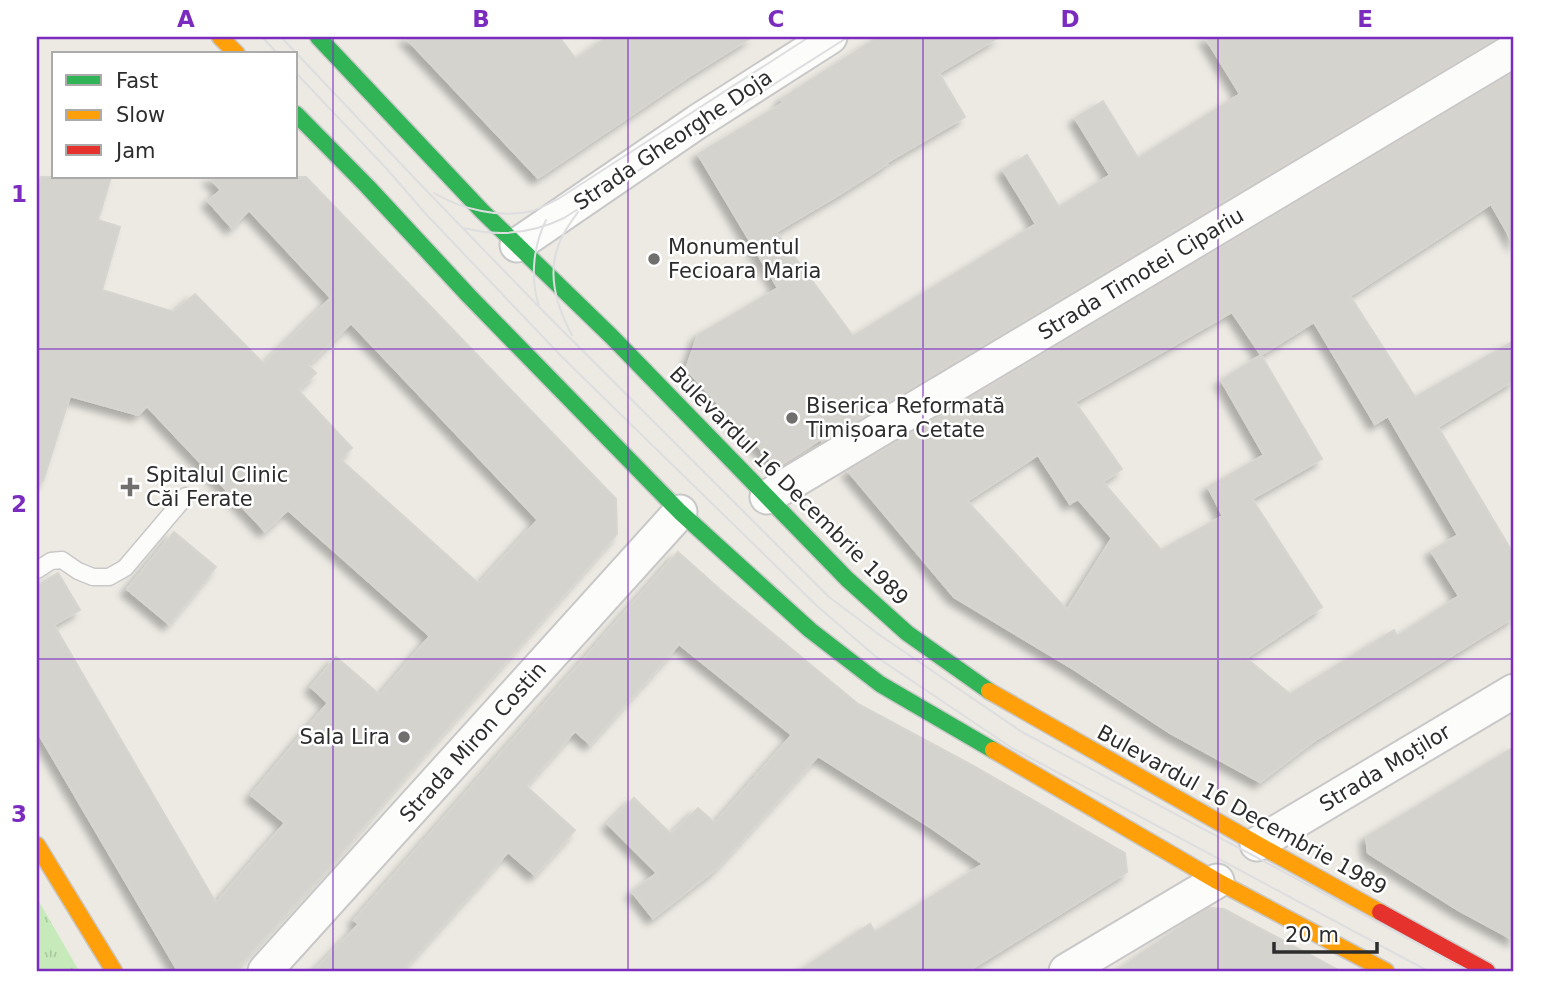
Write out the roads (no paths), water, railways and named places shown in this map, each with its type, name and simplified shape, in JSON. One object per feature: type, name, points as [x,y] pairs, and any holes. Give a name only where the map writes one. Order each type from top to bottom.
[{"type":"main road","points":[[220,37],[235,52]]},
{"type":"main road","name":"Bulevardul 16 Decembrie 1989","points":[[318,37],[517,245],[612,337],[847,579],[907,633],[985,689],[1257,844],[1488,971]]},
{"type":"main road","points":[[298,116],[680,512],[810,630],[880,684],[1217,881],[1386,971]]},
{"type":"main road","points":[[37,845],[114,971]]},
{"type":"street","name":"Strada Gheorghe Doja","points":[[517,245],[697,122],[830,37]]},
{"type":"street","name":"Strada Timotei Cipariu","points":[[767,497],[1514,50]]},
{"type":"street","name":"Strada Miron Costin","points":[[265,971],[680,512]]},
{"type":"street","name":"Strada Moților","points":[[1257,844],[1514,691]]},
{"type":"street","points":[[1066,971],[1217,881]]},
{"type":"lane","points":[[37,570],[51,561],[62,561],[93,578],[109,578],[125,568],[187,496]]},
{"type":"tram line","points":[[262,37],[276,52]]},
{"type":"tram line","points":[[281,37],[295,52]]},
{"type":"tram line","points":[[434,193],[456,204],[481,211],[507,214],[535,210],[558,199],[809,37]]},
{"type":"tram line","points":[[464,228],[515,232],[564,218],[848,37]]},
{"type":"tram line","points":[[298,55],[540,308],[829,597],[881,636],[1022,732],[1469,971]]},
{"type":"tram line","points":[[298,75],[563,358],[817,606],[875,656],[1012,748],[1428,971]]},
{"type":"tram line","points":[[572,335],[557,298],[553,273],[558,248],[578,212]]},
{"type":"tram line","points":[[539,306],[534,285],[534,263],[546,220]]},
{"type":"place","name":"Monumentul Fecioara Maria","points":[[654,259]]},
{"type":"place","name":"Biserica Reformată Timișoara Cetate","points":[[792,418]]},
{"type":"place","name":"Spitalul Clinic Căi Ferate","points":[[130,487]]},
{"type":"place","name":"Sala Lira","points":[[404,737]]}]
